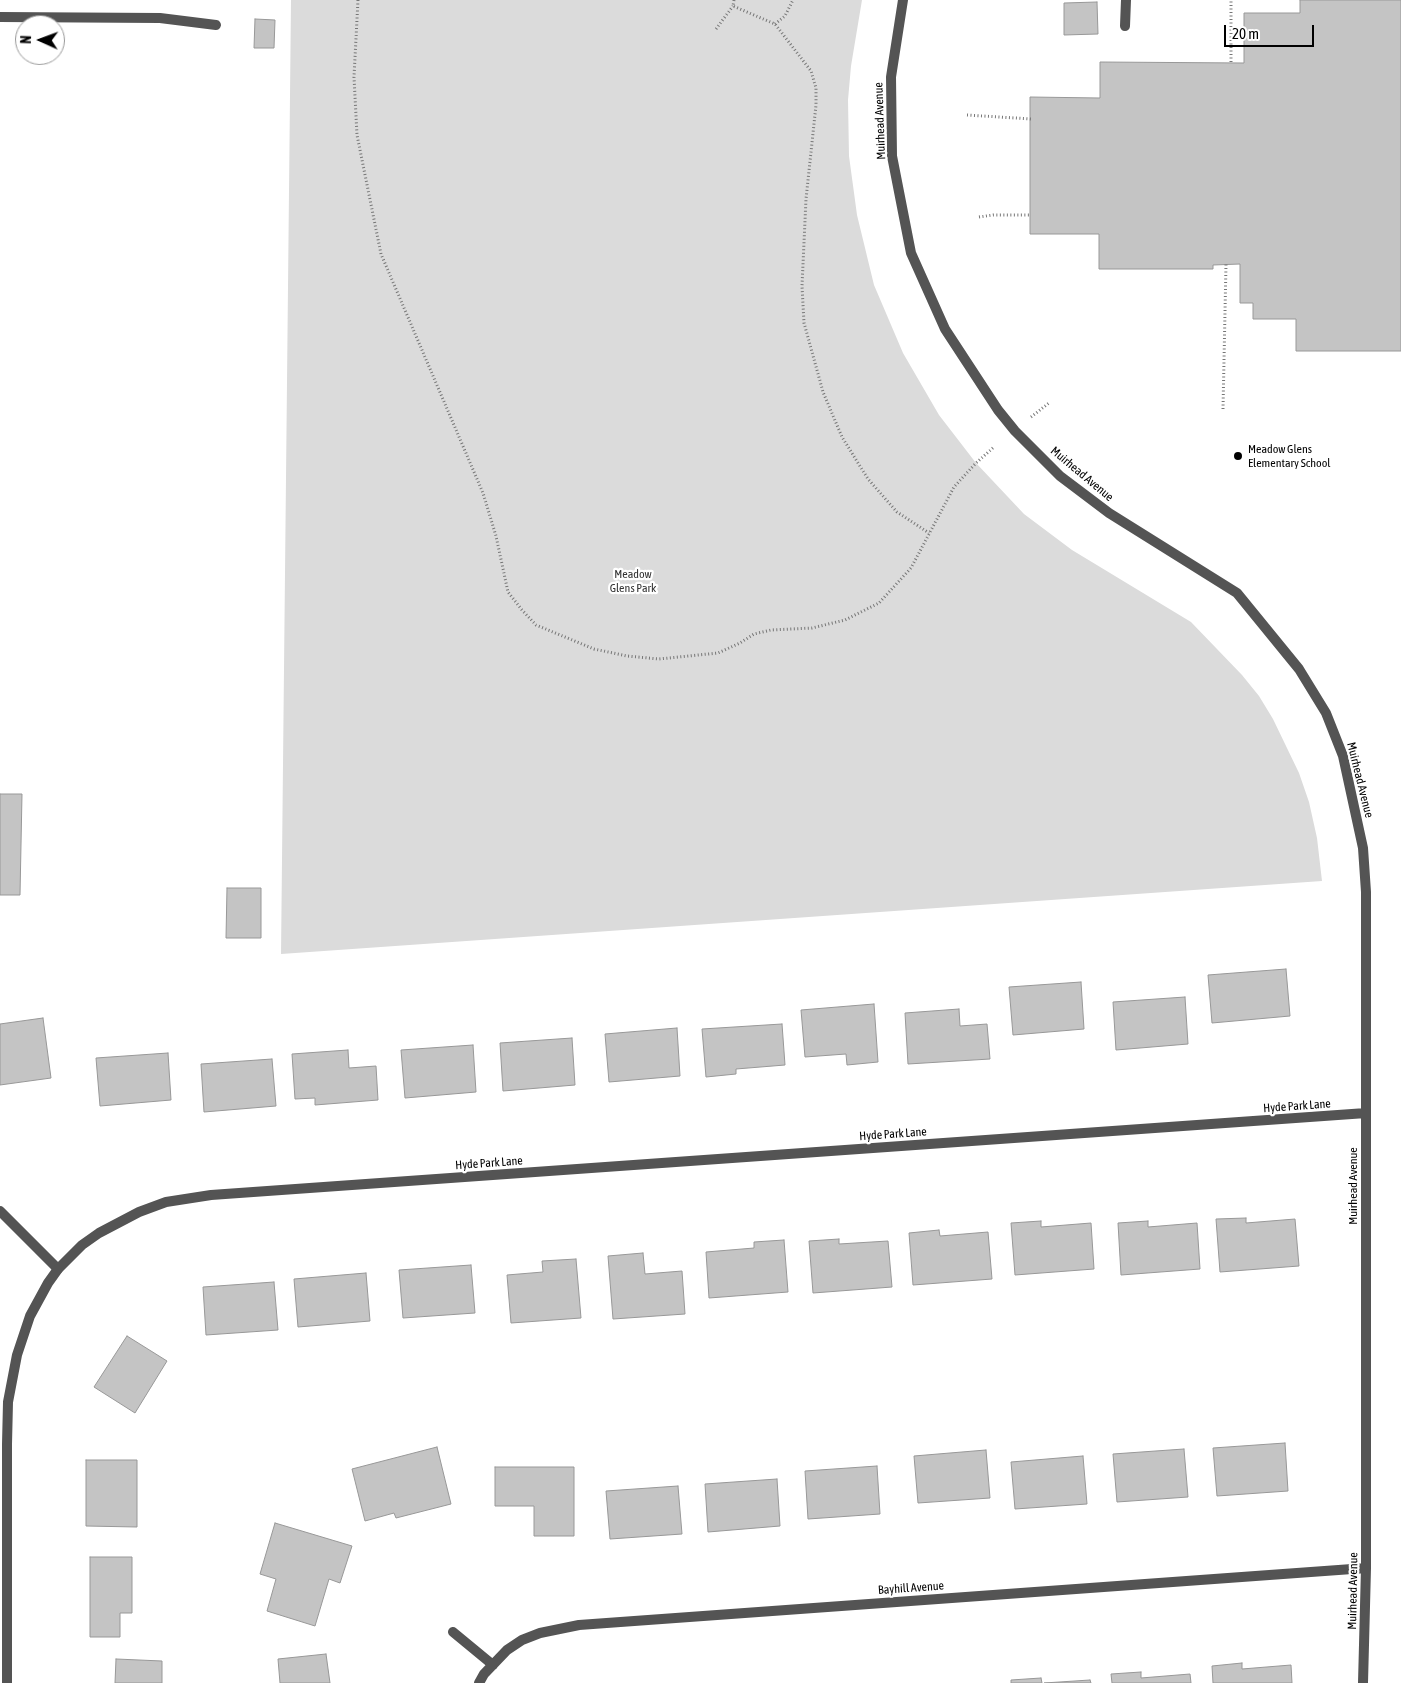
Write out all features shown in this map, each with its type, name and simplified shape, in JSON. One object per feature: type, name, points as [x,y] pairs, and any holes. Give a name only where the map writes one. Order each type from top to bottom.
[{"type":"street","name":"Muirhead Avenue","points":[[903,0],[891,77],[892,156],[911,253],[945,329],[998,410],[1015,431],[1060,476],[1109,513],[1237,593],[1299,669],[1326,713],[1343,756],[1363,848],[1366,892],[1366,1568],[1363,1683]]},
{"type":"street","points":[[1125,26],[1126,0]]},
{"type":"street","points":[[0,17],[160,18],[216,25]]},
{"type":"street","name":"Hyde Park Lane","points":[[6,1683],[8,1402],[17,1355],[30,1316],[58,1269],[82,1245],[99,1232],[139,1212],[166,1202],[211,1195],[1366,1114]]},
{"type":"street","points":[[0,1211],[58,1269]]},
{"type":"street","name":"Bayhill Avenue","points":[[479,1683],[507,1650],[522,1640],[540,1633],[579,1625],[1366,1568]]},
{"type":"street","points":[[453,1632],[493,1665]]},
{"type":"path","points":[[358,0],[354,77],[357,135],[381,254],[483,493],[496,536],[508,592],[536,625],[594,650],[626,656],[659,659],[718,653],[754,634],[772,630],[812,628],[845,620],[879,602],[911,568],[954,487],[994,447]]},
{"type":"path","points":[[716,29],[733,6],[734,0]]},
{"type":"path","points":[[775,24],[785,16],[793,0]]},
{"type":"path","points":[[1231,0],[1231,62]]},
{"type":"path","points":[[733,6],[775,24],[811,70],[816,88],[816,104],[806,199],[802,286],[804,323],[823,392],[842,437],[868,479],[897,512],[929,533]]},
{"type":"path","points":[[967,115],[1031,120]]},
{"type":"path","points":[[979,217],[1030,215]]},
{"type":"path","points":[[1223,409],[1226,264]]},
{"type":"path","points":[[1031,417],[1049,403]]},
{"type":"green space","name":"Meadow Glens Park","points":[[291,0],[862,0],[851,66],[848,100],[849,156],[857,215],[874,285],[903,353],[939,415],[976,463],[1024,514],[1072,550],[1191,622],[1242,675],[1259,696],[1273,719],[1299,773],[1309,802],[1317,838],[1322,881],[281,954]]},
{"type":"building","points":[[1300,0],[1401,0],[1401,351],[1296,351],[1296,319],[1253,319],[1253,303],[1240,303],[1240,264],[1213,265],[1213,269],[1099,269],[1099,234],[1030,234],[1030,97],[1100,98],[1100,62],[1244,63],[1244,13],[1300,13]]},
{"type":"building","points":[[1097,2],[1098,34],[1064,35],[1064,3]]},
{"type":"building","points":[[255,19],[275,20],[274,48],[254,48]]},
{"type":"building","points":[[0,794],[22,794],[20,895],[0,895]]},
{"type":"building","points":[[227,888],[261,888],[261,938],[226,938]]},
{"type":"building","points":[[1286,969],[1290,1016],[1212,1023],[1208,975]]},
{"type":"building","points":[[1081,982],[1084,1029],[1013,1035],[1009,987]]},
{"type":"building","points":[[1185,997],[1188,1044],[1116,1050],[1113,1002]]},
{"type":"building","points":[[874,1004],[878,1062],[847,1065],[846,1054],[805,1057],[801,1010]]},
{"type":"building","points":[[959,1009],[960,1026],[987,1024],[990,1059],[908,1064],[905,1013]]},
{"type":"building","points":[[43,1018],[51,1078],[0,1085],[0,1024]]},
{"type":"building","points":[[782,1024],[785,1065],[736,1069],[736,1074],[706,1077],[702,1029]]},
{"type":"building","points":[[677,1028],[680,1076],[609,1082],[605,1034]]},
{"type":"building","points":[[572,1038],[575,1085],[503,1091],[500,1043]]},
{"type":"building","points":[[473,1045],[476,1092],[405,1098],[401,1050]]},
{"type":"building","points":[[348,1050],[349,1068],[376,1066],[378,1100],[315,1105],[315,1098],[295,1099],[292,1054]]},
{"type":"building","points":[[168,1053],[171,1100],[100,1106],[96,1058]]},
{"type":"building","points":[[272,1059],[276,1106],[204,1112],[201,1064]]},
{"type":"building","points":[[1246,1218],[1246,1223],[1295,1219],[1299,1266],[1220,1272],[1216,1219]]},
{"type":"building","points":[[1041,1221],[1041,1227],[1091,1223],[1094,1269],[1015,1275],[1011,1223]]},
{"type":"building","points":[[1148,1221],[1148,1227],[1197,1223],[1200,1269],[1121,1275],[1118,1223]]},
{"type":"building","points":[[939,1230],[940,1236],[988,1232],[992,1279],[913,1285],[909,1233]]},
{"type":"building","points":[[839,1239],[839,1244],[888,1241],[892,1287],[813,1293],[809,1241]]},
{"type":"building","points":[[784,1240],[788,1292],[709,1298],[706,1252],[754,1248],[754,1242]]},
{"type":"building","points":[[643,1253],[645,1274],[682,1271],[685,1314],[613,1319],[608,1256]]},
{"type":"building","points":[[576,1259],[581,1318],[511,1323],[507,1275],[543,1272],[542,1261]]},
{"type":"building","points":[[471,1265],[475,1313],[403,1318],[399,1270]]},
{"type":"building","points":[[366,1273],[370,1321],[298,1327],[294,1279]]},
{"type":"building","points":[[274,1282],[278,1330],[206,1335],[203,1287]]},
{"type":"building","points":[[127,1336],[167,1361],[135,1413],[94,1387]]},
{"type":"building","points":[[1285,1443],[1288,1491],[1217,1496],[1213,1448]]},
{"type":"building","points":[[437,1447],[451,1504],[396,1518],[394,1513],[365,1521],[352,1469]]},
{"type":"building","points":[[1184,1449],[1188,1497],[1117,1502],[1113,1454]]},
{"type":"building","points":[[986,1450],[990,1498],[918,1503],[914,1456]]},
{"type":"building","points":[[1083,1456],[1087,1504],[1015,1509],[1011,1462]]},
{"type":"building","points":[[86,1460],[137,1460],[137,1527],[86,1526]]},
{"type":"building","points":[[877,1466],[880,1514],[808,1519],[805,1471]]},
{"type":"building","points":[[495,1467],[574,1467],[574,1536],[534,1536],[534,1506],[495,1506]]},
{"type":"building","points":[[777,1479],[780,1526],[708,1532],[705,1484]]},
{"type":"building","points":[[678,1486],[682,1534],[610,1539],[606,1491]]},
{"type":"building","points":[[275,1523],[352,1546],[340,1583],[329,1579],[315,1626],[267,1611],[276,1579],[260,1574]]},
{"type":"building","points":[[90,1557],[132,1557],[132,1613],[120,1613],[120,1637],[90,1637]]},
{"type":"building","points":[[326,1654],[330,1683],[280,1683],[278,1659]]},
{"type":"building","points":[[116,1659],[162,1661],[162,1683],[115,1683]]},
{"type":"building","points":[[1242,1663],[1242,1669],[1291,1665],[1292,1683],[1213,1683],[1212,1666]]},
{"type":"building","points":[[1141,1672],[1141,1678],[1190,1674],[1191,1683],[1112,1683],[1111,1674]]},
{"type":"building","points":[[1041,1678],[1042,1683],[1011,1683],[1011,1680]]},
{"type":"building","points":[[1090,1680],[1091,1683],[1044,1683]]},
{"type":"place","name":"Meadow Glens Elementary School","points":[[1238,456]]}]
